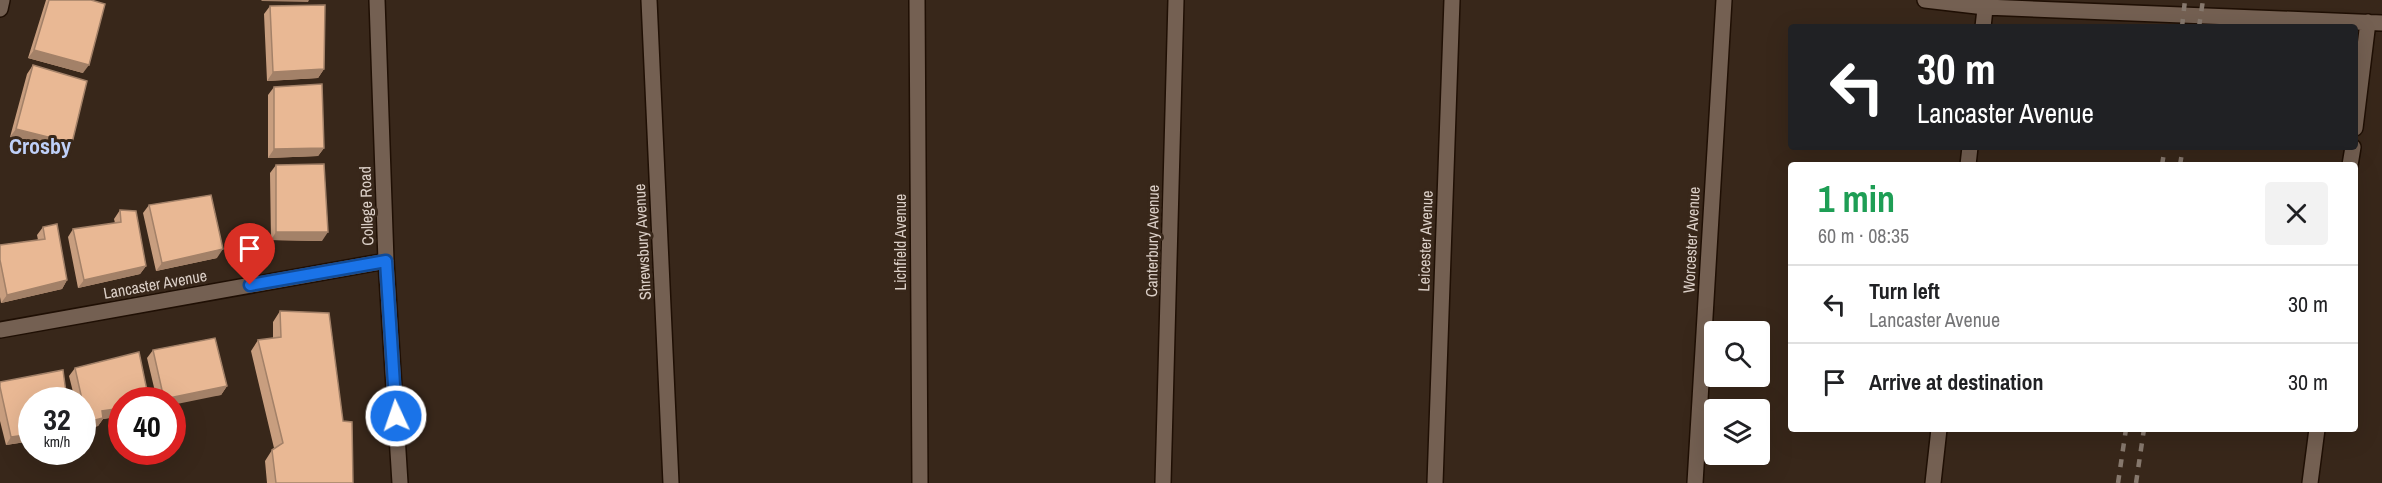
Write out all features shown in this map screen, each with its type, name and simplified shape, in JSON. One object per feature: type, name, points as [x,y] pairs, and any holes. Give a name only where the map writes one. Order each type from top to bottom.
[{"type":"street","points":[[0,9],[2,0]]},
{"type":"street","name":"College Road","points":[[377,0],[386,261],[400,483]]},
{"type":"street","name":"Shrewsbury Avenue","points":[[649,0],[671,483]]},
{"type":"street","name":"Lichfield Avenue","points":[[917,0],[920,483]]},
{"type":"street","name":"Canterbury Avenue","points":[[1164,483],[1176,0]]},
{"type":"street","name":"Leicester Avenue","points":[[1435,483],[1452,0]]},
{"type":"street","name":"Worcester Avenue","points":[[1695,483],[1724,0]]},
{"type":"street","points":[[1925,0],[2183,16],[2375,22],[2358,112]]},
{"type":"street","points":[[1983,24],[1986,3]]},
{"type":"street","name":"Lancaster Avenue","points":[[0,330],[386,261]]},
{"type":"street","points":[[1933,483],[1939,432]]},
{"type":"street","points":[[2310,483],[2317,432]]},
{"type":"building","points":[[49,0],[91,0],[105,4],[89,65],[34,50]]},
{"type":"building","points":[[325,5],[324,69],[273,72],[270,6]]},
{"type":"building","points":[[33,65],[87,81],[72,143],[16,129]]},
{"type":"building","points":[[322,84],[324,148],[274,149],[274,87]]},
{"type":"building","points":[[324,164],[328,232],[276,232],[276,165]]},
{"type":"building","points":[[211,195],[223,249],[162,263],[149,205]]},
{"type":"building","points":[[120,210],[136,211],[146,266],[84,280],[73,229],[121,222]]},
{"type":"building","points":[[57,224],[67,280],[7,295],[0,260],[0,245],[45,239],[43,227]]},
{"type":"building","points":[[280,311],[329,313],[343,421],[352,422],[353,483],[276,483],[272,450],[283,443],[258,340],[281,337]]},
{"type":"building","points":[[215,338],[227,386],[186,394],[186,387],[161,387],[153,350]]},
{"type":"building","points":[[139,352],[146,387],[108,387],[108,410],[102,411],[103,418],[96,420],[96,387],[79,387],[75,368]]},
{"type":"building","points":[[63,370],[65,387],[18,387],[18,436],[11,437],[0,382]]},
{"type":"railway","points":[[2182,24],[2185,0]]},
{"type":"railway","points":[[2199,24],[2203,0]]},
{"type":"railway","points":[[2162,162],[2164,150]]},
{"type":"railway","points":[[2180,162],[2182,150]]},
{"type":"railway","points":[[2118,483],[2126,432]]},
{"type":"railway","points":[[2136,483],[2144,432]]},
{"type":"district","name":"Crosby","points":[[40,146]]},
{"type":"route","points":[[250,285],[386,261],[396,416]]}]
